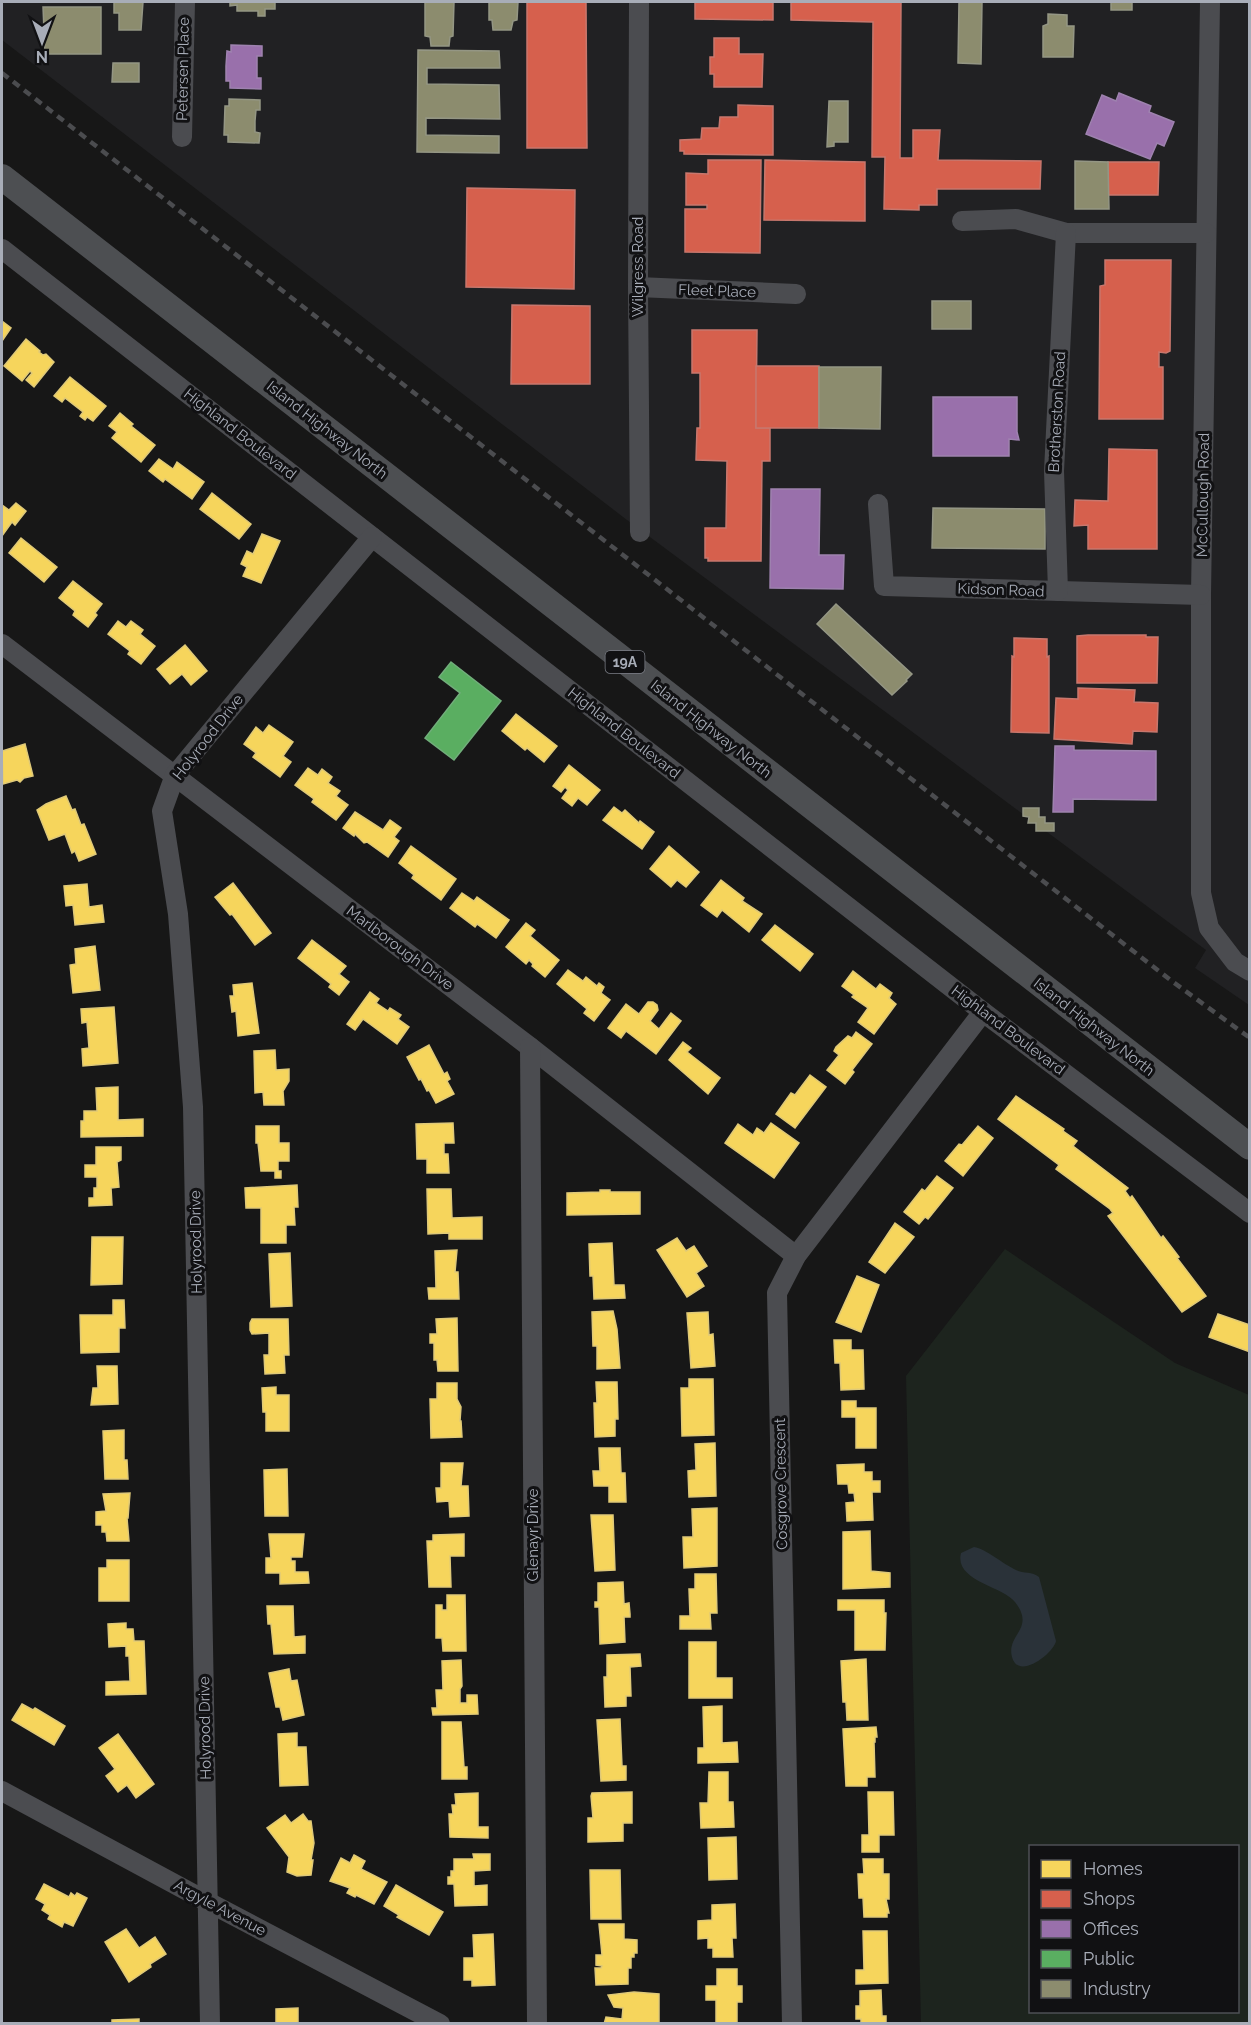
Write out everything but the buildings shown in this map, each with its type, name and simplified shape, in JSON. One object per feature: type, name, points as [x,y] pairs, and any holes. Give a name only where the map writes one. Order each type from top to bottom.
[{"type":"main road","name":"Island Highway North","points":[[2,177],[1250,1147]]},
{"type":"street","name":"Petersen Place","points":[[182,137],[185,2]]},
{"type":"street","name":"Wilgress Road","points":[[639,2],[640,532]]},
{"type":"street","name":"McCullough Road","points":[[1210,2],[1201,596],[1201,893],[1209,928],[1235,962],[1250,971]]},
{"type":"street","points":[[962,221],[1016,219],[1066,232],[1206,233]]},
{"type":"street","name":"Brotherston Road","points":[[1058,591],[1054,471],[1066,232]]},
{"type":"street","name":"Highland Boulevard","points":[[2,249],[983,1012],[1250,1213]]},
{"type":"street","name":"Fleet Place","points":[[638,287],[796,294]]},
{"type":"street","name":"Kidson Road","points":[[878,504],[884,586],[1201,596]]},
{"type":"street","name":"Holyrood Drive","points":[[210,2024],[193,1107],[178,914],[162,812],[174,775],[372,537]]},
{"type":"street","name":"Marlborough Drive","points":[[2,644],[530,1047],[796,1256]]},
{"type":"street","name":"Cosgrove Crescent","points":[[792,2024],[777,1293],[796,1256],[983,1012]]},
{"type":"street","name":"Glenayr Drive","points":[[530,1047],[537,2024]]},
{"type":"street","name":"Argyle Avenue","points":[[2,1791],[440,2024]]},
{"type":"shaded area","points":[[2,2],[1249,2],[1249,1005],[1195,968],[1206,950],[627,520],[2,40]]},
{"type":"shaded area","points":[[1005,1249],[1175,1363],[1249,1395],[1249,2023],[921,2023],[906,1376]]},
{"type":"shaded area","points":[[974,1547],[1016,1570],[1039,1577],[1056,1641],[1043,1658],[1028,1666],[1016,1664],[1011,1649],[1022,1625],[1021,1611],[1009,1596],[980,1582],[965,1570],[961,1562],[961,1553]]},
{"type":"railway","points":[[2,73],[1173,982],[1250,1038]]}]
